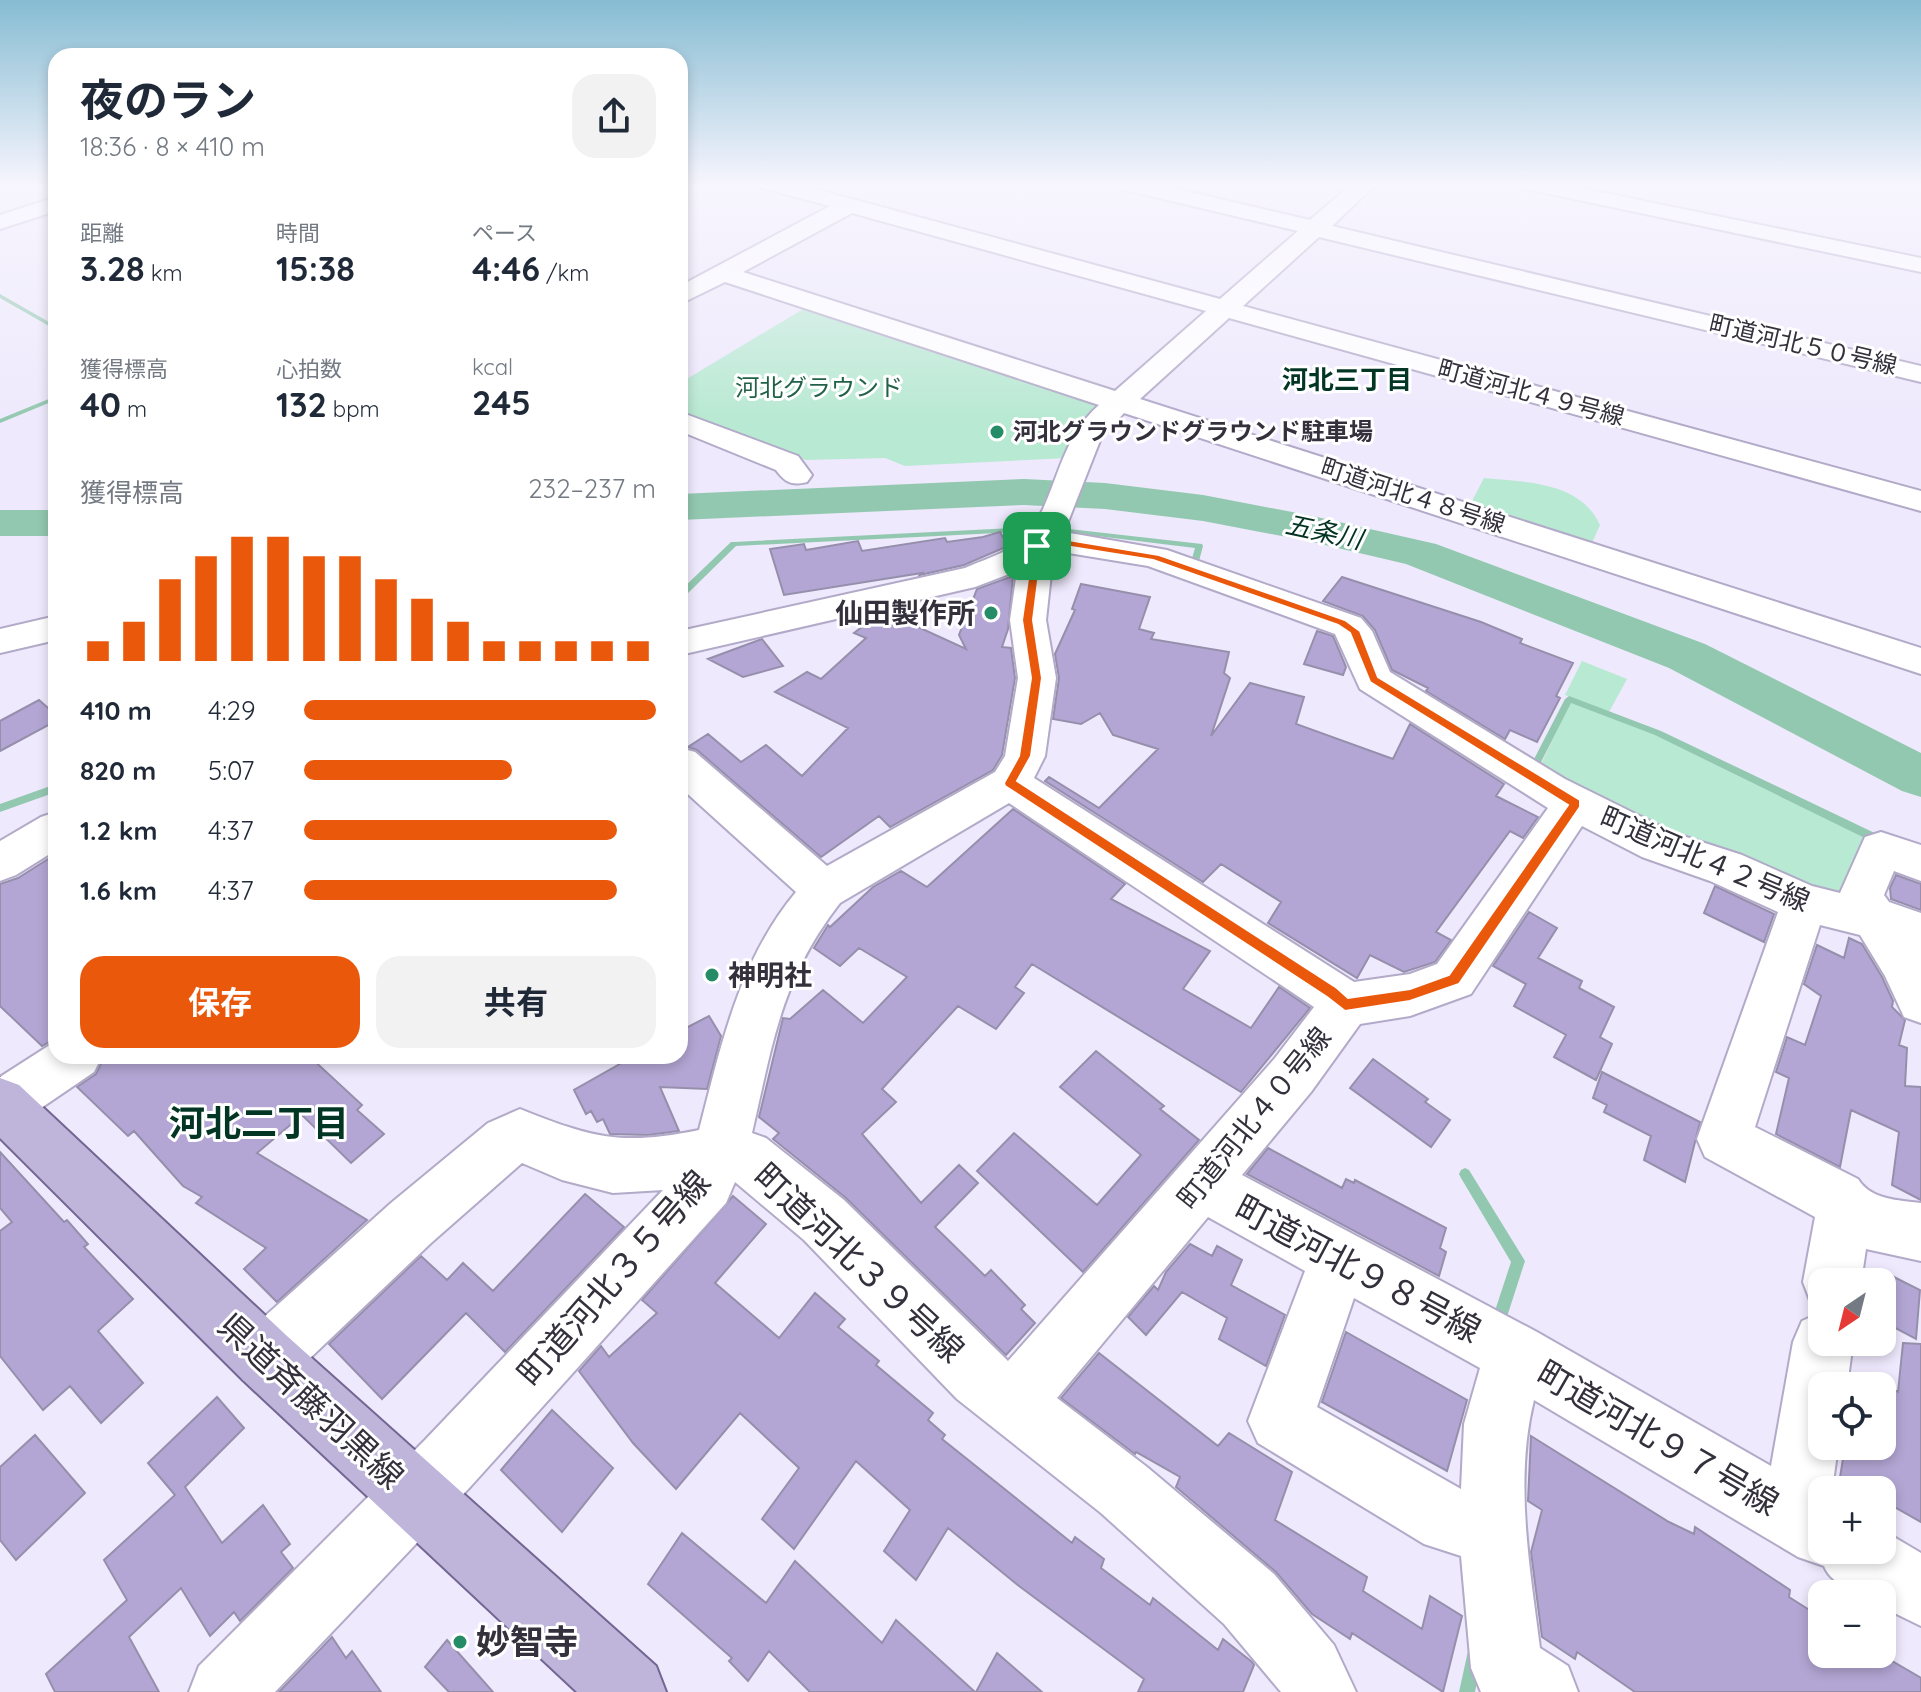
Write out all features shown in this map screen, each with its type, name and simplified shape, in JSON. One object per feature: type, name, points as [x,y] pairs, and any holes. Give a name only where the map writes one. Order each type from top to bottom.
[{"type":"main road","name":"県道斉藤羽黒線","points":[[1,1104],[413,1497],[630,1692]]},
{"type":"street","points":[[688,292],[743,262]]},
{"type":"street","name":"町道河北４９号線","points":[[1054,262],[1921,501]]},
{"type":"street","points":[[1277,262],[1092,428],[1042,537],[1035,565],[1028,620],[1037,678],[1025,756],[1010,783],[1332,993],[1345,1005]]},
{"type":"street","name":"町道河北５０号線","points":[[1464,262],[1921,374]]},
{"type":"street","points":[[1470,262],[1921,368]]},
{"type":"street","name":"町道河北４８号線","points":[[722,273],[1921,661]]},
{"type":"street","points":[[688,424],[787,463],[796,475]]},
{"type":"street","points":[[688,641],[975,576],[1042,537]]},
{"type":"street","name":"町道河北４２号線","points":[[1042,537],[1155,557],[1341,623],[1354,631],[1374,680],[1575,803],[1658,845],[1726,868],[1804,903],[1894,922],[1921,933]]},
{"type":"street","points":[[0,641],[48,630]]},
{"type":"street","points":[[688,770],[824,890]]},
{"type":"street","name":"町道河北３５号線","points":[[225,1692],[413,1497],[706,1184],[721,1152],[754,1016],[770,973],[786,942],[824,890],[1010,783]]},
{"type":"street","name":"町道河北４０号線","points":[[1012,1404],[1293,1075],[1345,1005],[1410,995],[1454,979],[1575,803]]},
{"type":"street","points":[[0,863],[48,834]]},
{"type":"street","points":[[1921,863],[1881,849],[1861,896],[1904,965],[1921,1002]]},
{"type":"street","points":[[1804,903],[1724,1139],[1838,1199],[1844,1209],[1874,1224],[1921,1232]]},
{"type":"street","points":[[1,1104],[64,1064]]},
{"type":"street","name":"町道河北３９号線","points":[[265,1358],[411,1223],[507,1141],[520,1135],[562,1154],[613,1166],[668,1163],[721,1152],[747,1157],[824,1220],[979,1377],[1124,1490],[1249,1599],[1309,1670],[1320,1692]]},
{"type":"street","name":"町道河北９８号線","points":[[1201,1183],[1515,1354]]},
{"type":"street","points":[[1834,1268],[1844,1209]]},
{"type":"street","points":[[1339,1259],[1280,1421],[1448,1520],[1492,1530]]},
{"type":"street","name":"町道河北９７号線","points":[[1542,1692],[1507,1668],[1492,1530],[1496,1424],[1515,1354],[1808,1525]]},
{"type":"street","points":[[1812,1476],[1822,1356]]},
{"type":"street","points":[[1875,1564],[1921,1591]]},
{"type":"green space","name":"河北グラウンド","points":[[805,308],[1097,404],[1099,408],[1067,458],[905,466],[885,458],[806,460],[688,414],[688,378]]},
{"type":"green space","points":[[1484,478],[1550,486],[1579,500],[1600,525],[1591,545],[1470,505]]},
{"type":"green space","points":[[1582,661],[1627,679],[1609,712],[1565,695]]},
{"type":"green space","points":[[1570,702],[1658,735],[1872,839],[1845,889],[1816,897],[1537,773]]},
{"type":"building","points":[[1000,532],[1008,546],[964,565],[920,575],[922,573],[784,595],[770,549],[804,544],[806,550],[858,541],[862,551],[945,538],[947,542]]},
{"type":"building","points":[[1013,576],[1008,629],[1002,647],[1011,648],[1015,678],[1002,755],[993,770],[890,827],[879,816],[821,857],[697,750],[688,747],[708,734],[741,762],[766,745],[802,776],[848,728],[775,692],[807,672],[821,679],[866,638],[854,633],[883,611],[966,649],[959,635],[977,589]]},
{"type":"building","points":[[1342,577],[1481,622],[1522,639],[1520,643],[1573,663],[1556,696],[1560,698],[1537,742],[1510,730],[1505,739],[1426,691],[1428,688],[1392,670],[1375,630],[1363,616],[1323,601]]},
{"type":"building","points":[[1081,584],[1150,597],[1139,629],[1154,633],[1151,639],[1229,652],[1224,673],[1230,678],[1211,736],[1250,683],[1304,697],[1296,724],[1393,759],[1410,724],[1504,784],[1496,796],[1538,817],[1523,838],[1510,831],[1436,932],[1451,940],[1435,962],[1404,972],[1370,955],[1357,978],[1268,923],[1281,902],[1221,864],[1203,882],[1045,781],[1049,777],[1099,808],[1158,749],[1113,735],[1100,713],[1081,724],[1053,719],[1059,678],[1055,654],[1075,610],[1072,609]]},
{"type":"building","points":[[1317,631],[1333,636],[1346,667],[1343,675],[1304,664]]},
{"type":"building","points":[[762,639],[783,666],[743,677],[708,659]]},
{"type":"building","points":[[39,700],[48,708],[48,725],[0,751],[0,721]]},
{"type":"building","points":[[1013,809],[1125,884],[1111,899],[1210,951],[1183,989],[1251,1028],[1279,987],[1310,1008],[1241,1092],[1032,964],[1015,987],[1024,993],[996,1029],[958,1006],[882,1089],[896,1102],[862,1134],[921,1203],[959,1165],[978,1183],[935,1227],[985,1276],[991,1270],[1025,1305],[1021,1309],[1035,1323],[1006,1355],[846,1198],[773,1139],[779,1133],[759,1117],[783,1018],[790,1019],[823,990],[863,1023],[907,977],[859,948],[840,966],[814,948],[828,925],[830,927],[873,887],[901,871],[927,887]]},
{"type":"building","points":[[48,859],[48,1043],[42,1046],[0,1006],[0,884],[18,878]]},
{"type":"building","points":[[1896,875],[1921,884],[1921,910],[1891,899],[1890,888]]},
{"type":"building","points":[[1715,886],[1774,914],[1764,942],[1704,913]]},
{"type":"building","points":[[1529,912],[1557,928],[1538,958],[1582,981],[1579,988],[1614,1007],[1600,1037],[1612,1044],[1596,1080],[1554,1057],[1566,1035],[1514,1006],[1526,984],[1493,966]]},
{"type":"building","points":[[1849,938],[1862,944],[1882,977],[1893,1001],[1892,1007],[1905,1020],[1899,1045],[1907,1048],[1905,1086],[1921,1087],[1921,1200],[1892,1185],[1899,1132],[1851,1110],[1840,1167],[1776,1134],[1789,1078],[1776,1072],[1787,1037],[1805,1045],[1821,996],[1804,984],[1817,945],[1844,958]]},
{"type":"building","points":[[709,1016],[721,1036],[707,1089],[660,1087],[679,1131],[648,1135],[610,1134],[603,1119],[597,1122],[591,1111],[586,1114],[574,1090],[620,1064],[688,1064],[688,1027]]},
{"type":"building","points":[[1096,1051],[1164,1106],[1160,1109],[1199,1140],[1083,1272],[977,1171],[1014,1133],[1097,1205],[1141,1155],[1060,1087]]},
{"type":"building","points":[[1373,1059],[1428,1099],[1425,1102],[1450,1120],[1431,1147],[1350,1088]]},
{"type":"building","points":[[101,1064],[318,1064],[362,1105],[357,1110],[384,1134],[351,1163],[302,1115],[257,1153],[367,1220],[277,1302],[244,1269],[266,1248],[196,1203],[202,1197],[183,1186],[134,1131],[128,1136],[77,1087],[96,1074]]},
{"type":"building","points":[[1602,1072],[1700,1122],[1685,1182],[1644,1160],[1651,1136],[1604,1112],[1607,1105],[1593,1098]]},
{"type":"building","points":[[1268,1148],[1342,1188],[1346,1179],[1354,1183],[1355,1180],[1446,1228],[1440,1248],[1446,1252],[1439,1276],[1247,1174]]},
{"type":"building","points":[[0,1152],[64,1222],[67,1220],[88,1244],[84,1247],[133,1299],[98,1331],[143,1383],[101,1423],[70,1386],[43,1410],[0,1356],[0,1231],[12,1222],[0,1208]]},
{"type":"building","points":[[585,1194],[624,1227],[505,1352],[466,1313],[382,1399],[329,1344],[421,1256],[447,1280],[463,1263],[493,1291]]},
{"type":"building","points":[[733,1196],[766,1224],[715,1283],[779,1338],[815,1293],[845,1319],[838,1327],[879,1361],[876,1365],[933,1413],[928,1420],[945,1435],[942,1439],[1072,1543],[1075,1537],[1104,1559],[1101,1568],[1150,1605],[1153,1598],[1218,1650],[1223,1639],[1252,1662],[1254,1665],[1243,1692],[1138,1692],[1144,1679],[1019,1586],[948,1528],[916,1580],[884,1551],[910,1510],[856,1461],[794,1549],[762,1519],[799,1468],[740,1413],[676,1489],[633,1443],[579,1371],[601,1346],[609,1357],[657,1313],[642,1300]]},
{"type":"building","points":[[1190,1244],[1212,1256],[1217,1246],[1242,1260],[1231,1285],[1285,1315],[1266,1366],[1219,1339],[1227,1318],[1182,1292],[1146,1335],[1128,1317],[1154,1286],[1158,1290],[1166,1272]]},
{"type":"building","points":[[1896,1278],[1920,1290],[1916,1339],[1896,1328]]},
{"type":"building","points":[[1346,1332],[1467,1400],[1447,1471],[1322,1402]]},
{"type":"building","points":[[1903,1343],[1921,1344],[1921,1522],[1896,1508],[1896,1476],[1840,1476],[1843,1460],[1896,1460]]},
{"type":"building","points":[[1099,1353],[1218,1446],[1229,1433],[1292,1472],[1275,1520],[1367,1577],[1363,1591],[1422,1629],[1430,1596],[1462,1616],[1443,1692],[1352,1633],[1350,1639],[1312,1614],[1276,1572],[1176,1487],[1180,1477],[1135,1454],[1061,1398]]},
{"type":"building","points":[[217,1397],[244,1428],[185,1487],[222,1543],[263,1505],[290,1544],[281,1552],[293,1568],[240,1621],[234,1612],[210,1636],[181,1588],[129,1637],[159,1692],[55,1692],[46,1674],[127,1600],[104,1560],[175,1495],[148,1463]]},
{"type":"building","points":[[552,1410],[613,1468],[562,1532],[501,1470]]},
{"type":"building","points":[[35,1435],[85,1493],[16,1560],[0,1540],[0,1467]]},
{"type":"building","points":[[1531,1436],[1669,1522],[1694,1534],[1695,1527],[1790,1590],[1789,1597],[1808,1609],[1808,1668],[1896,1668],[1896,1663],[1921,1678],[1921,1692],[1635,1692],[1577,1652],[1575,1659],[1542,1637],[1531,1552],[1542,1510],[1528,1501]]},
{"type":"building","points":[[682,1533],[766,1603],[795,1561],[882,1643],[896,1620],[975,1692],[810,1692],[769,1651],[748,1681],[729,1661],[732,1658],[648,1584]]},
{"type":"building","points":[[332,1637],[346,1658],[352,1651],[381,1692],[279,1692]]},
{"type":"building","points":[[447,1640],[493,1692],[449,1692],[425,1667]]},
{"type":"building","points":[[997,1653],[1042,1692],[976,1692]]},
{"type":"waterway","points":[[0,296],[48,323]]},
{"type":"waterway","points":[[0,421],[48,401]]},
{"type":"waterway","name":"五条川","points":[[688,507],[1024,492],[1105,496],[1203,508],[1308,528],[1420,554],[1687,656],[1921,777]]},
{"type":"waterway","name":"五条川","points":[[0,523],[48,523]]},
{"type":"waterway","points":[[688,588],[734,544],[1033,529]]},
{"type":"waterway","points":[[1072,531],[1199,546],[1195,562],[1204,565]]},
{"type":"waterway","points":[[1529,765],[1534,768],[1569,699],[1658,733],[1879,840]]},
{"type":"waterway","points":[[0,808],[48,791]]},
{"type":"waterway","points":[[1465,1174],[1518,1261],[1497,1326]]},
{"type":"waterway","points":[[1467,1692],[1474,1657]]},
{"type":"place","name":"河北グラウンドグラウンド駐車場","points":[[997,432]]},
{"type":"place","name":"仙田製作所","points":[[991,613]]},
{"type":"place","name":"神明社","points":[[712,975]]},
{"type":"place","name":"妙智寺","points":[[460,1642]]},
{"type":"district","name":"河北三丁目","points":[[1347,380]]},
{"type":"district","name":"河北二丁目","points":[[259,1123]]},
{"type":"route","points":[[1044,539],[1155,557],[1348,626],[1354,631],[1374,680],[1575,803],[1454,979],[1410,995],[1345,1005],[1332,993],[1010,783],[1025,756],[1037,678],[1028,620],[1035,565],[1028,552],[1037,546],[1044,539]]}]
